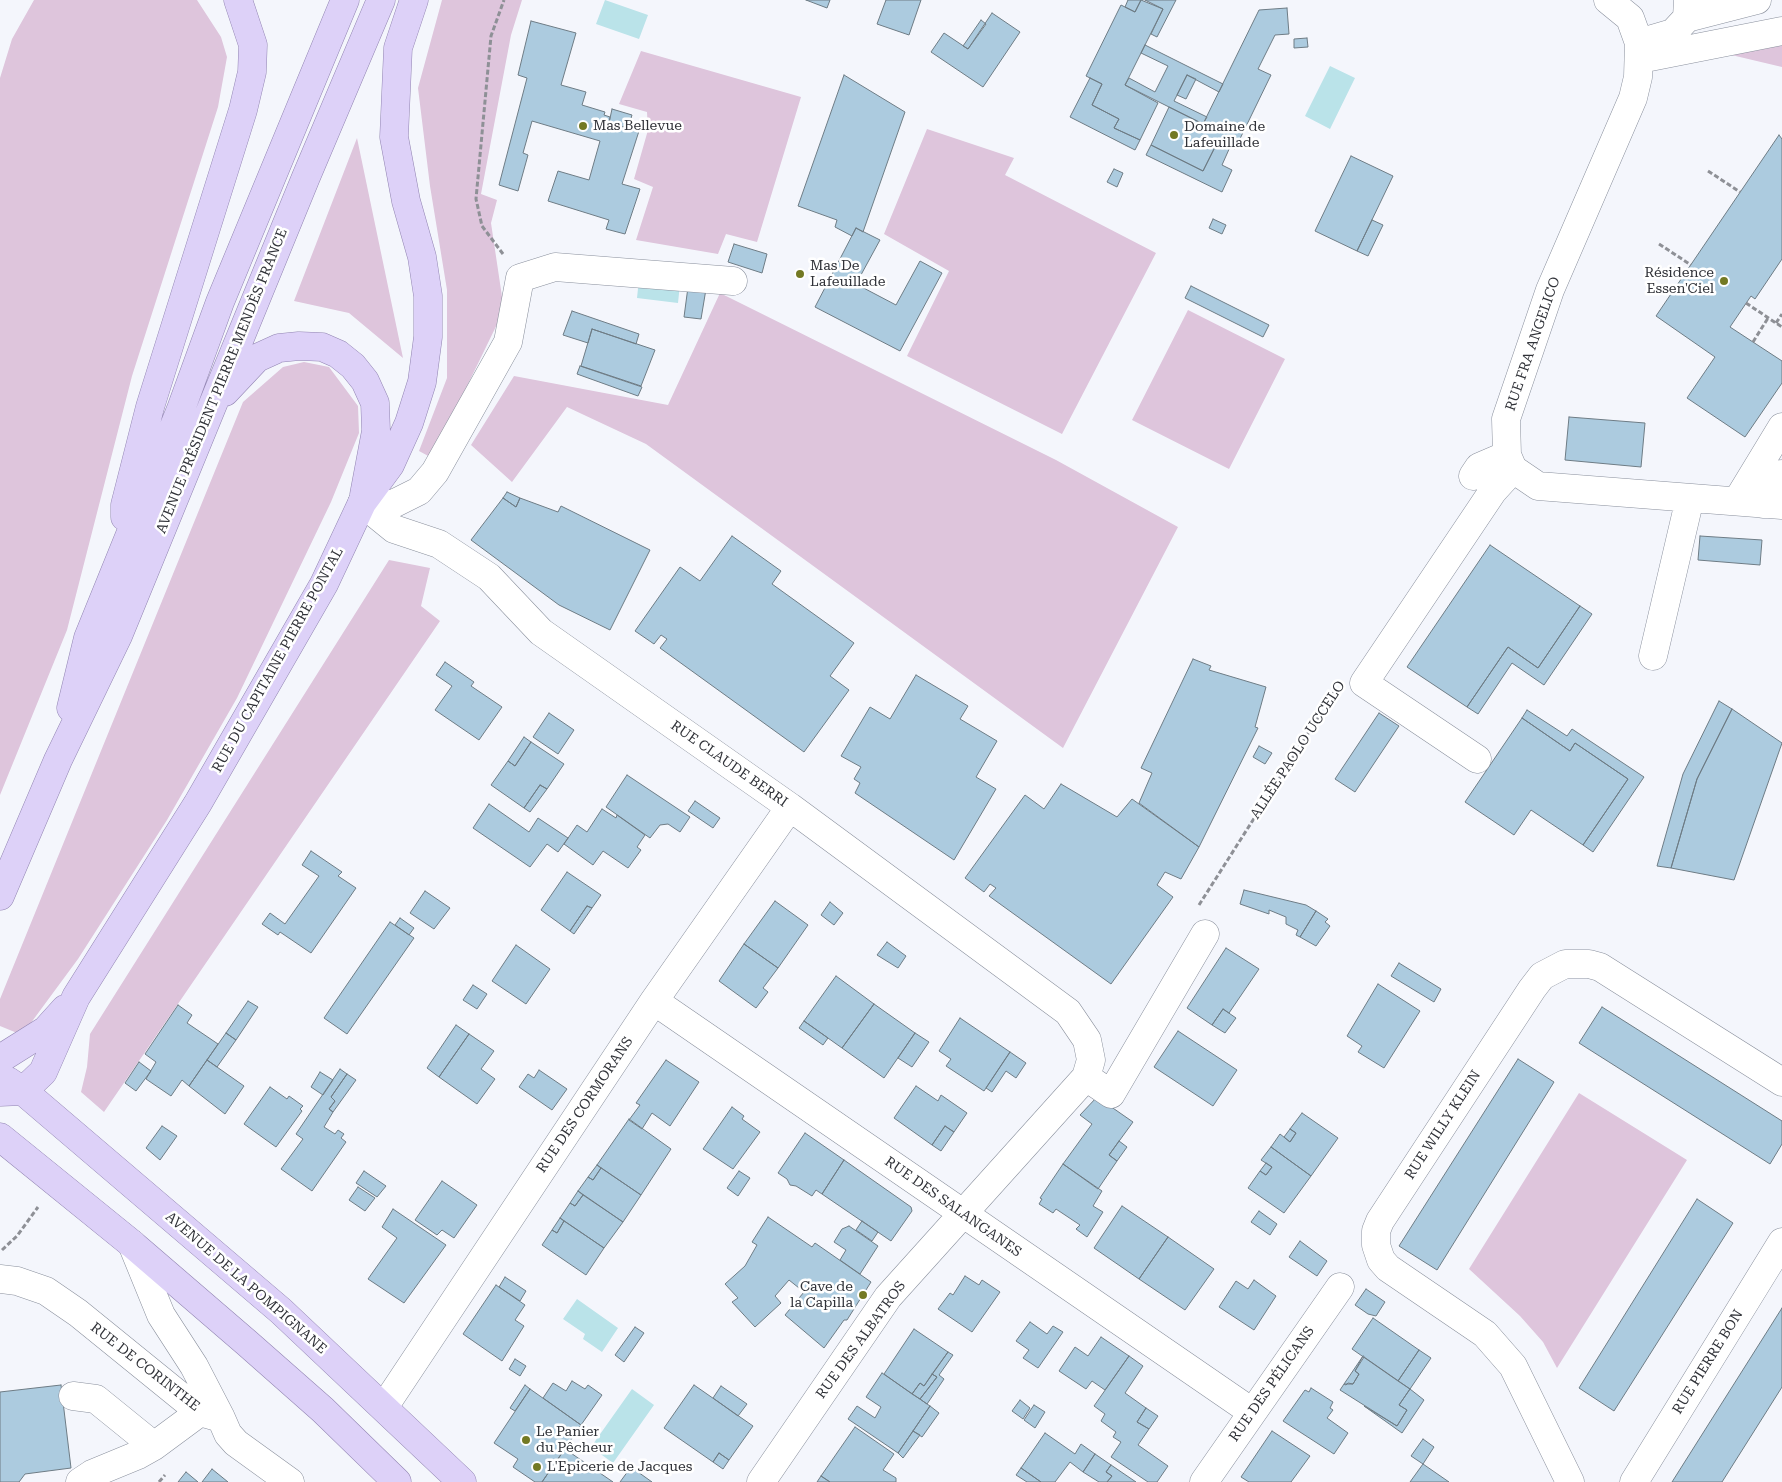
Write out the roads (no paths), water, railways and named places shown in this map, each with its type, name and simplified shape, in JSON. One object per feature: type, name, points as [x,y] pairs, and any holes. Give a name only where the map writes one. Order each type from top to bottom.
[{"type":"main road","points":[[126,544],[125,505],[150,406],[243,110],[252,72],[253,45],[238,0]]},
{"type":"main road","name":"AVENUE PRÉSIDENT PIERRE MENDÈS FRANCE","points":[[58,760],[88,638],[180,410],[220,302],[345,0]]},
{"type":"main road","name":"AVENUE PRÉSIDENT PIERRE MENDÈS FRANCE","points":[[0,896],[58,760],[118,636],[381,0]]},
{"type":"main road","points":[[362,503],[390,465],[409,424],[422,382],[428,337],[428,296],[422,257],[406,201],[394,137],[398,48],[414,0]]},
{"type":"main road","points":[[212,408],[238,376],[257,358],[278,348],[299,346],[322,347],[338,354],[353,366],[365,381],[374,403],[376,431],[362,503]]},
{"type":"main road","name":"RUE DU CAPITAINE PIERRE PONTAL","points":[[11,1092],[43,1072],[76,997],[213,778],[324,584],[362,503]]},
{"type":"main road","name":"RUE DU CAPITAINE PIERRE PONTAL","points":[[0,1059],[46,1030],[76,997]]},
{"type":"main road","name":"AVENUE DE LA POMPIGNANE","points":[[0,1077],[11,1092],[280,1311],[462,1482]]},
{"type":"main road","points":[[0,1137],[132,1244],[324,1410],[397,1482]]},
{"type":"street","points":[[1639,51],[1673,33],[1687,9],[1708,0]]},
{"type":"street","points":[[1687,9],[1757,0]]},
{"type":"street","points":[[1615,2],[1630,18],[1639,51]]},
{"type":"street","points":[[1639,51],[1782,31]]},
{"type":"street","name":"RUE FRA ANGELICO","points":[[1510,462],[1506,419],[1550,290],[1633,98],[1639,51]]},
{"type":"street","points":[[362,503],[393,504],[419,491],[435,472],[508,342],[520,278],[555,267],[733,280]]},
{"type":"street","points":[[1760,503],[1782,427]]},
{"type":"street","points":[[1477,759],[1364,683],[1493,491],[1510,462]]},
{"type":"street","points":[[1473,476],[1479,467],[1510,462],[1538,486],[1760,503]]},
{"type":"street","points":[[1760,503],[1782,474]]},
{"type":"street","points":[[1653,656],[1690,498]]},
{"type":"street","name":"RUE CLAUDE BERRI","points":[[362,503],[394,529],[438,544],[489,577],[541,632],[790,807],[1068,1012],[1087,1040],[1091,1060],[1086,1077]]},
{"type":"street","name":"RUE DES CORMORANS","points":[[384,1407],[654,1001],[790,807]]},
{"type":"street","points":[[1086,1077],[1111,1094],[1200,923]]},
{"type":"street","name":"RUE WILLY KLEIN","points":[[1570,1482],[1513,1366],[1485,1334],[1388,1268],[1382,1260],[1376,1245],[1376,1231],[1380,1221],[1532,989],[1542,976],[1566,964],[1588,964],[1600,967],[1782,1082]]},
{"type":"street","name":"RUE DES SALANGANES","points":[[654,1001],[1252,1412]]},
{"type":"street","name":"RUE DES ALBATROS","points":[[761,1482],[888,1297],[1086,1077]]},
{"type":"street","name":"RUE PIERRE BON","points":[[1634,1482],[1782,1242]]},
{"type":"street","points":[[80,1482],[92,1474],[138,1455],[154,1446],[190,1417],[211,1415],[194,1366],[161,1315],[132,1244]]},
{"type":"street","name":"RUE DE CORINTHE","points":[[0,1279],[17,1281],[46,1291],[78,1313],[211,1415],[236,1442],[284,1477]]},
{"type":"street","name":"RUE DES PÉLICANS","points":[[1204,1482],[1340,1287]]},
{"type":"street","points":[[73,1396],[96,1399],[154,1446]]},
{"type":"water","points":[[605,0],[648,15],[639,39],[596,24]]},
{"type":"water","points":[[1330,66],[1355,78],[1330,129],[1305,116]]},
{"type":"water","points":[[639,279],[680,284],[678,303],[637,298]]},
{"type":"water","points":[[577,1299],[618,1328],[602,1352],[583,1339],[585,1334],[563,1319]]},
{"type":"water","points":[[632,1389],[654,1405],[613,1463],[591,1447]]},
{"type":"place","name":"Mas Bellevue","points":[[583,126]]},
{"type":"place","name":"Domaine de Lafeuillade","points":[[1174,135]]},
{"type":"place","name":"Mas De Lafeuillade","points":[[800,274]]},
{"type":"place","name":"Résidence Essen'Ciel","points":[[1724,281]]},
{"type":"place","name":"Cave de la Capilla","points":[[863,1295]]},
{"type":"place","name":"Le Panier du Pêcheur","points":[[526,1440]]},
{"type":"place","name":"L'Epicerie de Jacques","points":[[537,1467]]}]
